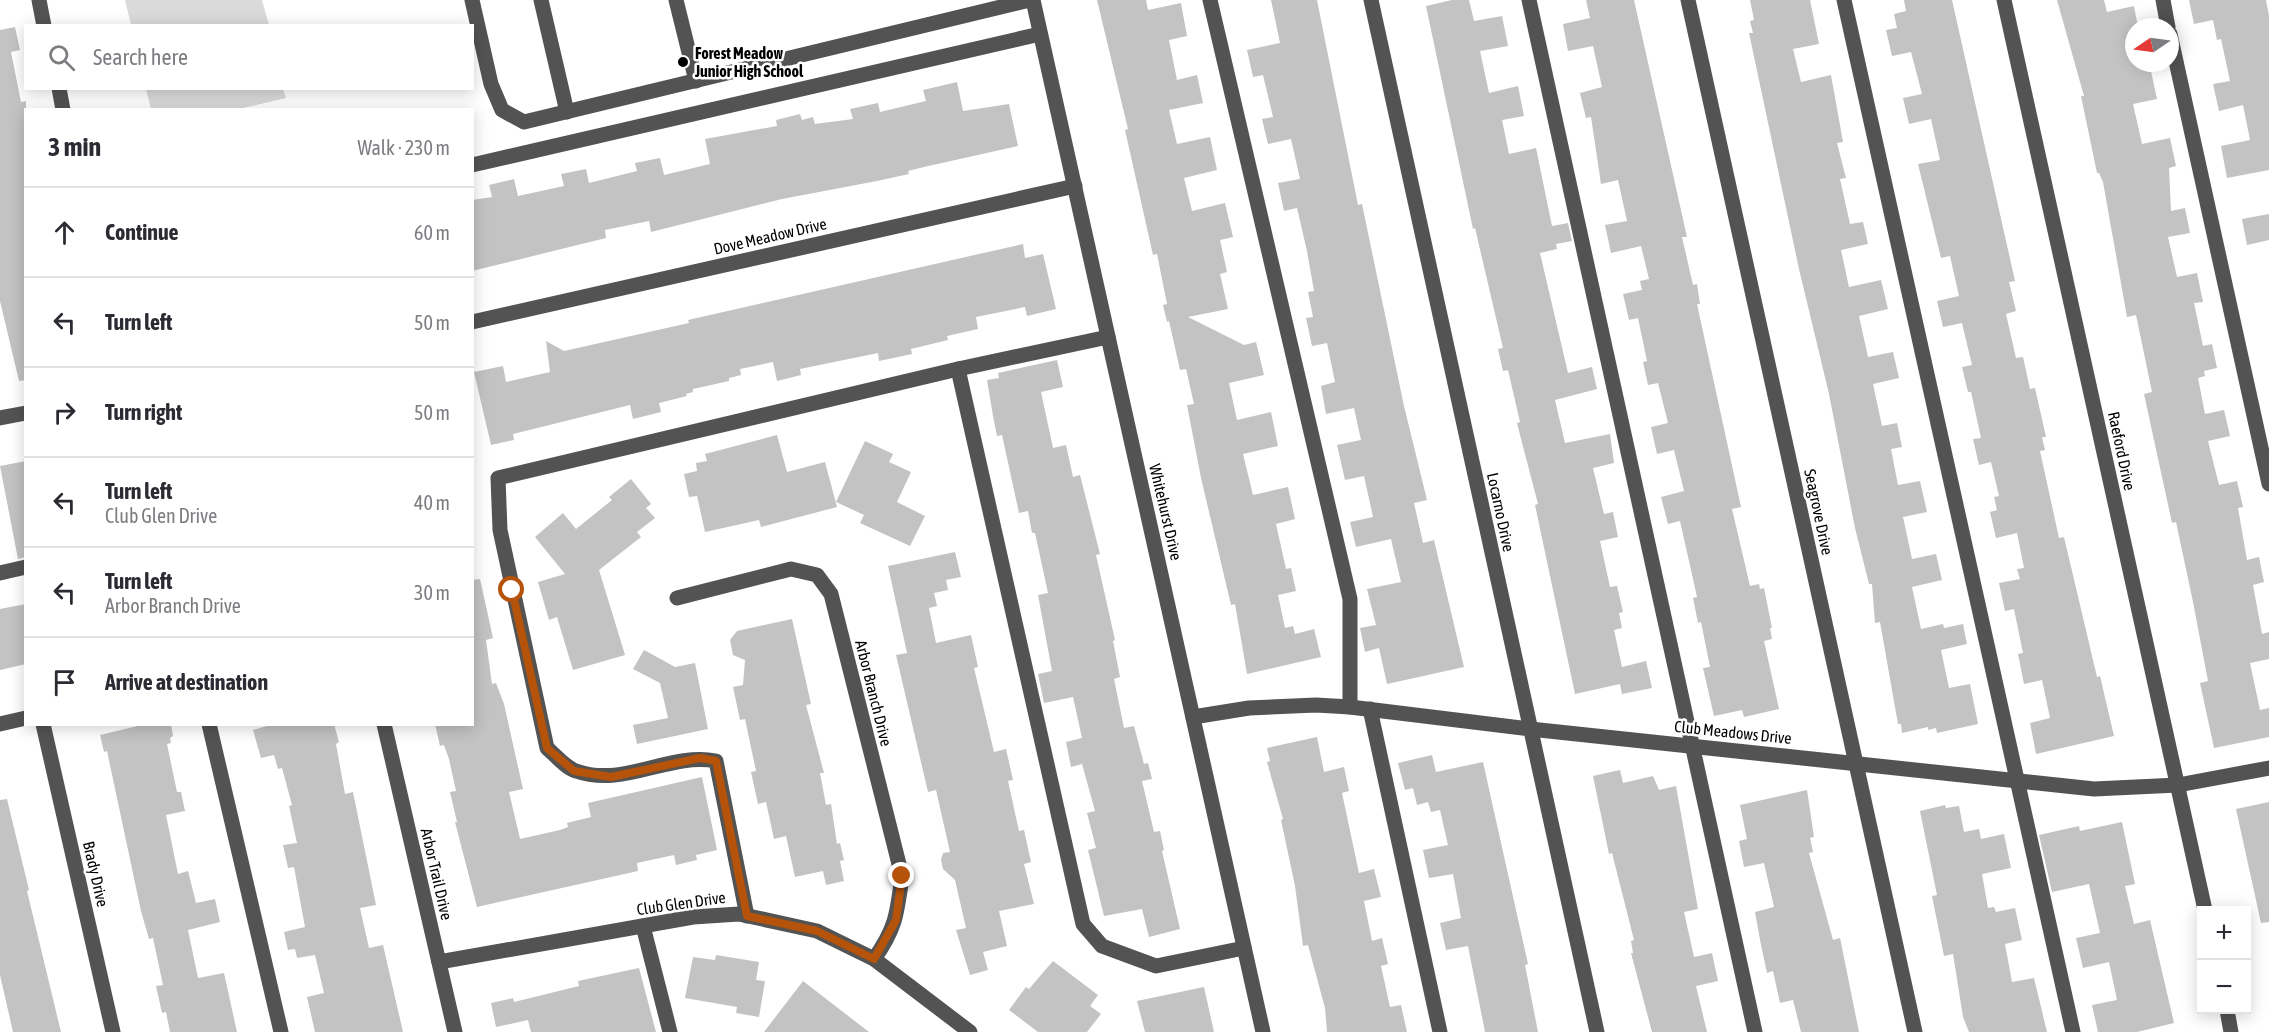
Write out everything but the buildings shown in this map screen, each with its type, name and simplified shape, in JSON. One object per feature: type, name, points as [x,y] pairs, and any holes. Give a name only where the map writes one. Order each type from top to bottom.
[{"type":"street","points":[[39,0],[44,24]]},
{"type":"street","points":[[472,0],[491,84],[502,110],[524,122],[1031,0]]},
{"type":"street","points":[[541,0],[567,112]]},
{"type":"street","points":[[676,0],[696,81]]},
{"type":"street","name":"Whitehurst Drive","points":[[1031,0],[1075,186],[1263,1032]]},
{"type":"street","points":[[1210,0],[1350,599],[1350,707]]},
{"type":"street","name":"Locarno Drive","points":[[1371,0],[1597,1032]]},
{"type":"street","points":[[1529,0],[1755,1032]]},
{"type":"street","name":"Seagrove Drive","points":[[1688,0],[1915,1032]]},
{"type":"street","points":[[1844,0],[2073,1032]]},
{"type":"street","name":"Raeford Drive","points":[[2004,0],[2204,906]]},
{"type":"street","points":[[2163,0],[2167,18]]},
{"type":"street","points":[[474,165],[1040,34]]},
{"type":"street","points":[[2178,72],[2269,484]]},
{"type":"street","points":[[59,90],[63,108]]},
{"type":"street","name":"Dove Meadow Drive","points":[[474,322],[1075,186]]},
{"type":"street","points":[[747,916],[716,761],[700,758],[611,777],[574,771],[547,748],[500,530],[498,478],[958,369],[1108,337]]},
{"type":"street","points":[[958,369],[1083,924],[1102,946],[1156,966],[1244,948]]},
{"type":"street","points":[[0,418],[24,412]]},
{"type":"street","points":[[0,573],[24,567]]},
{"type":"street","name":"Arbor Branch Drive","points":[[677,598],[791,569],[817,575],[831,594],[902,876],[896,920],[874,959]]},
{"type":"street","name":"Club Meadows Drive","points":[[1193,717],[1249,708],[1316,705],[1350,707],[1530,729],[2094,789],[2178,785],[2269,768]]},
{"type":"street","points":[[1370,709],[1440,1032]]},
{"type":"street","points":[[0,724],[24,718]]},
{"type":"street","name":"Brady Drive","points":[[43,726],[113,1032]]},
{"type":"street","points":[[209,726],[280,1032]]},
{"type":"street","name":"Arbor Trail Drive","points":[[384,726],[455,1032]]},
{"type":"street","name":"Club Glen Drive","points":[[439,962],[693,917],[747,916],[817,931],[874,959],[970,1032]]},
{"type":"street","points":[[643,926],[668,1026],[684,1032]]},
{"type":"street","points":[[2228,1014],[2231,1032]]},
{"type":"shaded area","points":[[125,0],[262,0],[269,24],[131,24]]},
{"type":"shaded area","points":[[146,90],[283,90],[286,98],[243,108],[151,108]]},
{"type":"place","name":"Forest Meadow Junior High School","points":[[683,62]]},
{"type":"route","points":[[512,590],[547,748],[574,771],[611,777],[700,758],[716,761],[747,916],[817,931],[874,959],[887,941],[896,920],[902,876]]}]
